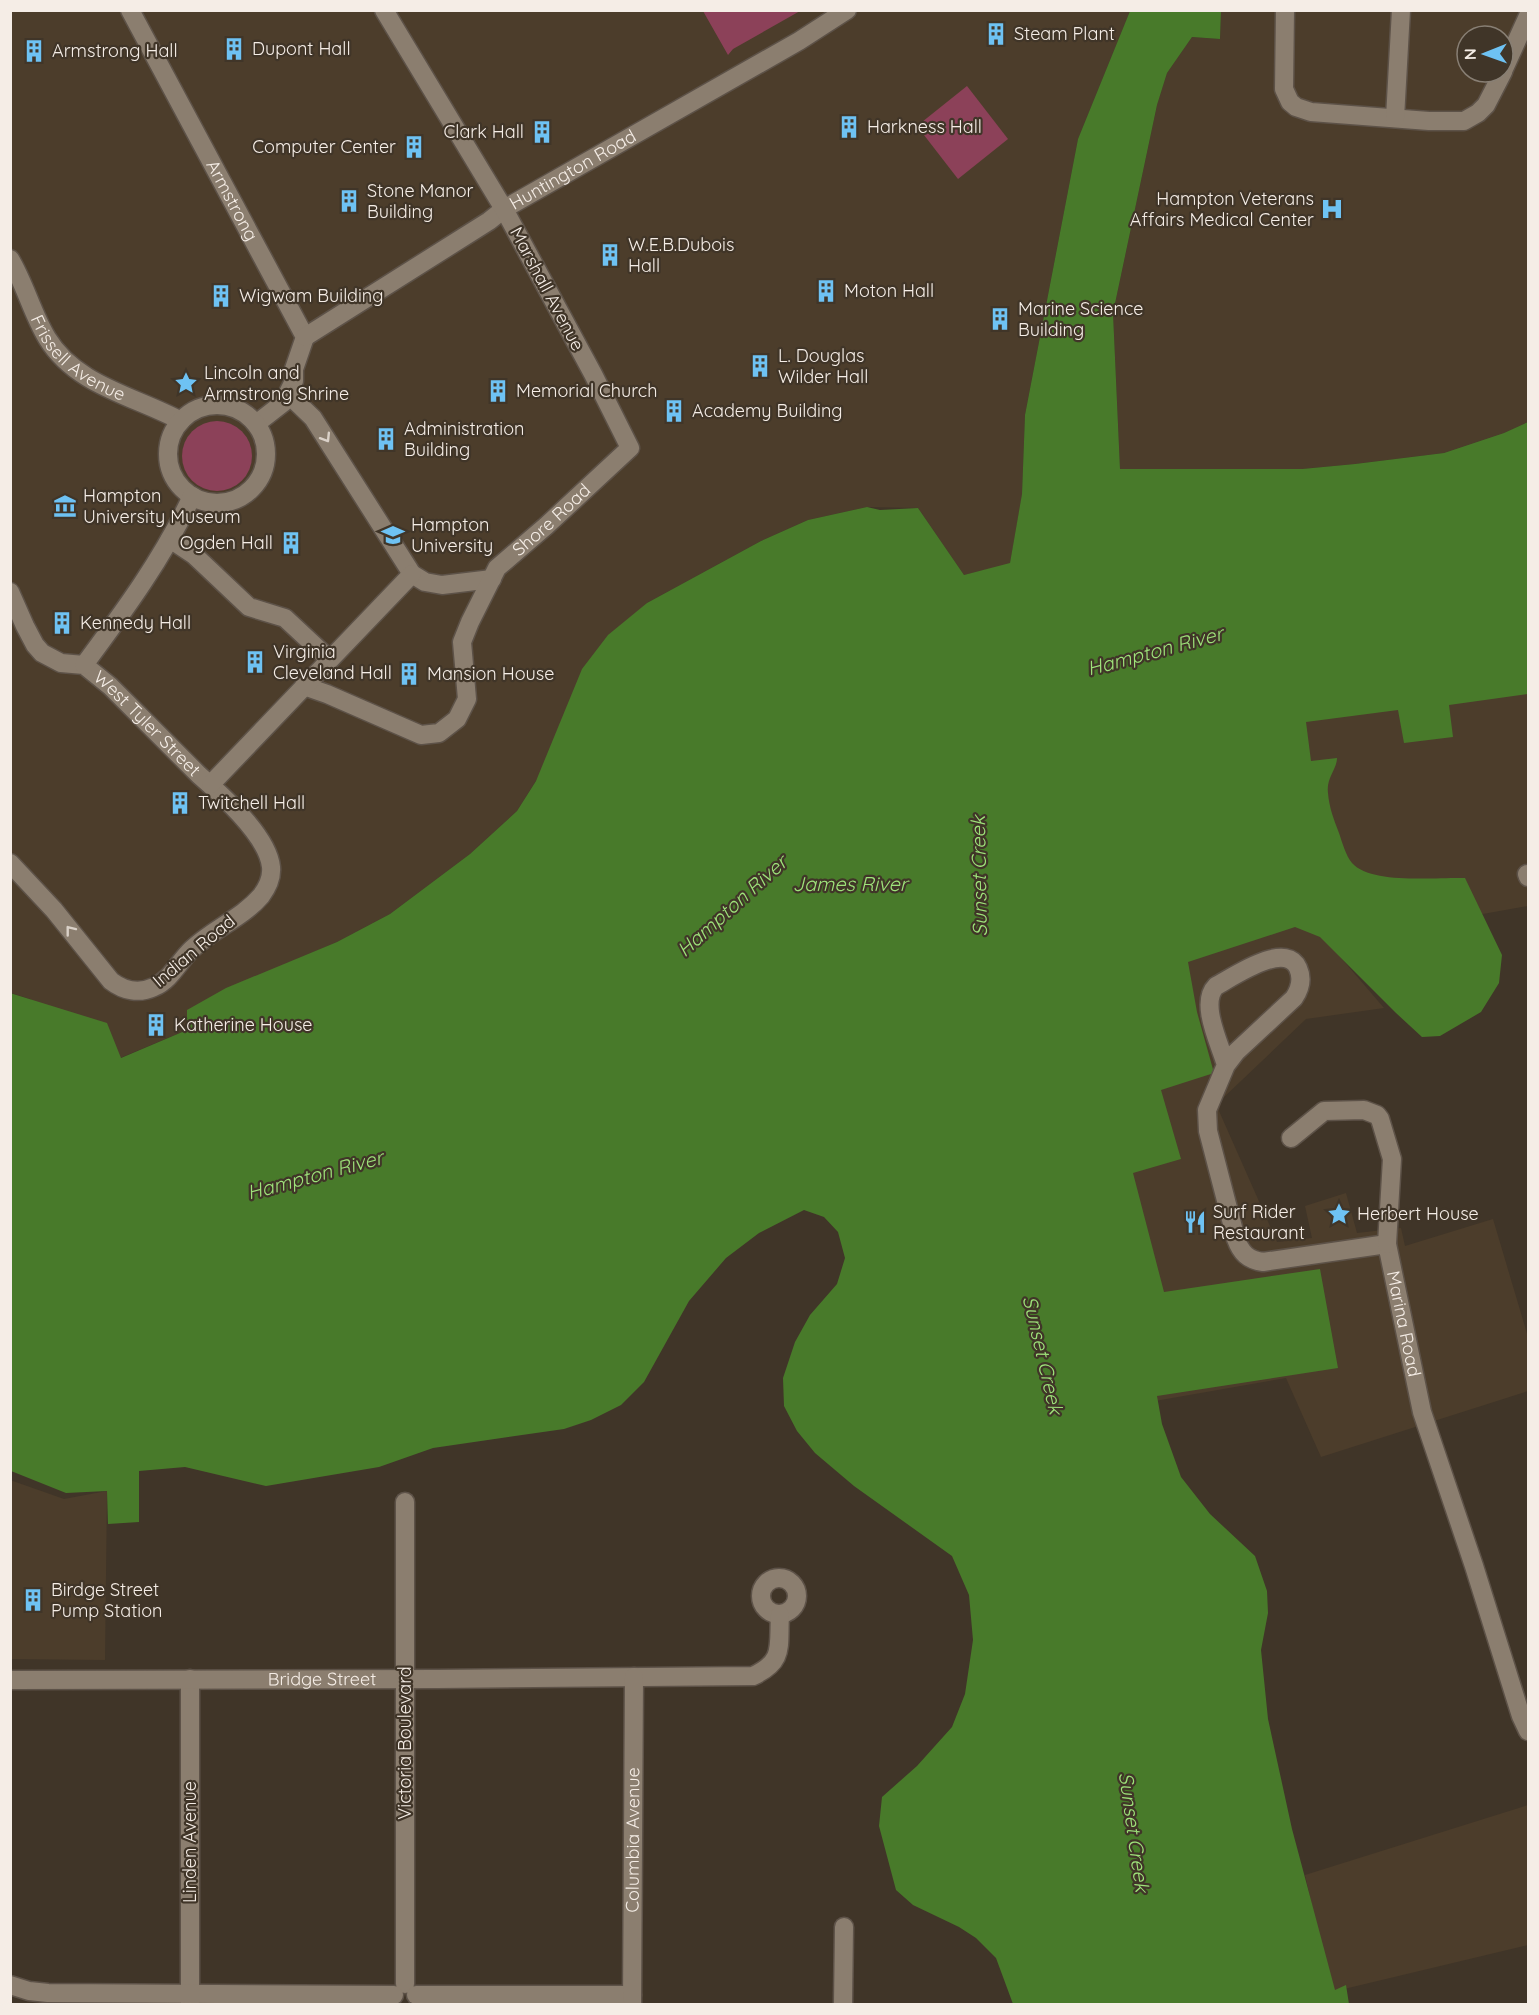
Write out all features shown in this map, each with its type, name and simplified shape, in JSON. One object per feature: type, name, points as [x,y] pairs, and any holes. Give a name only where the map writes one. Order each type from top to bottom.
[{"type":"street","name":"Armstrong","points":[[130,10],[305,337]]},
{"type":"street","name":"Marshall Avenue","points":[[384,10],[504,209],[630,448]]},
{"type":"street","name":"Huntington Road","points":[[305,337],[489,221],[504,209],[799,41],[847,10]]},
{"type":"street","points":[[1285,10],[1284,89],[1290,102],[1296,107],[1323,114],[1454,122],[1471,118],[1486,105],[1497,84]]},
{"type":"street","points":[[1395,118],[1401,10]]},
{"type":"street","points":[[1515,45],[1528,16]]},
{"type":"street","name":"Frissell Avenue","points":[[10,259],[43,330],[53,347],[66,362],[107,388],[159,409],[181,421]]},
{"type":"street","points":[[256,424],[283,403],[294,381],[294,369],[305,337]]},
{"type":"street","points":[[288,394],[313,418],[412,574],[425,582],[442,585],[492,579]]},
{"type":"street","points":[[219,405],[233,407],[246,414],[256,424],[264,439],[266,456],[263,472],[254,487],[240,498],[224,503],[207,502],[192,496],[179,484],[171,469],[168,452],[172,435],[181,421],[199,409],[219,405]]},
{"type":"street","name":"Shore Road","points":[[304,686],[421,735],[438,733],[457,719],[467,699],[462,642],[497,568],[630,448]]},
{"type":"street","points":[[84,665],[146,579],[192,496]]},
{"type":"street","points":[[170,539],[194,555],[249,606],[285,618],[329,659]]},
{"type":"street","points":[[211,784],[412,574]]},
{"type":"street","name":"West Tyler Street","points":[[10,592],[35,645],[51,659],[61,663],[84,665],[110,686],[199,775],[211,784],[259,837],[269,858],[271,874]]},
{"type":"street","name":"Indian Road","points":[[10,863],[54,910],[111,981],[123,988],[135,991],[152,988],[164,981],[194,948],[255,902],[266,888],[271,874]]},
{"type":"street","points":[[1226,1065],[1209,1009],[1209,996],[1212,990],[1264,960],[1281,957],[1293,960],[1301,982],[1294,998],[1246,1041],[1226,1065],[1209,1102],[1206,1121],[1236,1239],[1245,1255],[1255,1261],[1263,1262],[1387,1244]]},
{"type":"street","name":"Marina Road","points":[[1291,1138],[1324,1111],[1364,1110],[1377,1115],[1391,1150],[1387,1244],[1422,1412],[1521,1716],[1528,1731]]},
{"type":"street","name":"Victoria Boulevard","points":[[405,1502],[405,1997]]},
{"type":"street","name":"Bridge Street","points":[[10,1680],[405,1680],[753,1676],[769,1668],[778,1655],[780,1615]]},
{"type":"street","name":"Columbia Avenue","points":[[632,2000],[634,1677]]},
{"type":"street","name":"Linden Avenue","points":[[190,1679],[190,1999]]},
{"type":"street","points":[[843,2004],[844,1927]]},
{"type":"street","points":[[10,1985],[48,1993],[190,1999],[405,1997],[632,2000]]},
{"type":"shaded area","name":"Hampton University","points":[[11,11],[1130,11],[1078,139],[1025,415],[1022,495],[1010,564],[964,575],[918,508],[867,507],[808,520],[761,541],[647,603],[517,811],[470,854],[390,914],[337,942],[283,965],[187,1030],[120,1058],[30,999],[11,993]]},
{"type":"shaded area","points":[[703,11],[800,11],[733,49],[728,55]]},
{"type":"shaded area","name":"Hampton Veterans Affairs Medical Center","points":[[1221,11],[1528,11],[1528,422],[1504,433],[1444,453],[1355,464],[1302,469],[1120,469],[1113,313],[1157,105],[1167,73],[1192,37],[1220,39]]},
{"type":"shaded area","points":[[967,86],[1008,139],[958,179],[917,126]]},
{"type":"shaded area","points":[[217,421],[230,424],[242,431],[249,443],[252,456],[249,469],[242,481],[230,488],[217,491],[204,488],[192,481],[185,469],[182,456],[185,443],[192,431],[204,424]]},
{"type":"shaded area","points":[[1528,677],[1528,906],[1466,917],[1329,875],[1293,706]]},
{"type":"shaded area","points":[[1213,713],[1272,760],[1336,952],[1384,1008],[1306,1019],[1222,1099],[1219,1111],[1277,1242],[1312,1238],[1305,1206],[1346,1193],[1357,1233],[1401,1228],[1405,1246],[1493,1219],[1528,1337],[1528,1391],[1321,1457],[1286,1378],[1155,1401],[1036,1418]]},
{"type":"shaded area","points":[[10,1480],[64,1499],[107,1491],[105,1660],[11,1659]]},
{"type":"shaded area","points":[[1528,1805],[1528,1945],[1332,1993],[1305,1875]]},
{"type":"water","name":"James River","points":[[1130,11],[1221,11],[1220,39],[1192,37],[1167,73],[1157,105],[1113,313],[1120,469],[1302,469],[1355,464],[1444,453],[1504,433],[1528,422],[1528,694],[1449,705],[1453,737],[1404,743],[1398,710],[1306,722],[1311,761],[1337,758],[1328,788],[1329,798],[1343,845],[1352,863],[1361,870],[1389,877],[1465,878],[1502,955],[1499,983],[1481,1012],[1440,1036],[1422,1037],[1320,937],[1295,927],[1188,962],[1197,1012],[1214,1073],[1161,1090],[1181,1159],[1133,1173],[1164,1292],[1320,1269],[1338,1368],[1157,1396],[1162,1424],[1181,1477],[1210,1514],[1255,1556],[1267,1591],[1268,1613],[1261,1650],[1268,1719],[1292,1829],[1335,1990],[1346,1985],[1349,2004],[1013,2004],[996,1958],[976,1938],[959,1927],[913,1905],[896,1890],[879,1826],[882,1797],[917,1766],[952,1727],[965,1694],[973,1640],[969,1595],[952,1556],[854,1486],[815,1453],[797,1431],[784,1406],[783,1378],[795,1342],[810,1315],[837,1284],[845,1258],[838,1232],[824,1217],[804,1210],[759,1233],[726,1258],[689,1301],[644,1382],[621,1405],[591,1420],[564,1429],[433,1448],[379,1467],[266,1486],[185,1467],[139,1471],[139,1522],[108,1524],[107,1491],[66,1493],[11,1471],[10,993],[107,1023],[121,1058],[187,1030],[187,1010],[226,988],[337,942],[390,914],[470,854],[517,811],[536,781],[582,669],[608,635],[647,603],[761,541],[808,520],[867,507],[880,510],[918,508],[964,575],[1010,563],[1022,494],[1025,415],[1078,139]]},
{"type":"place","name":"Steam Plant","points":[[996,34]]},
{"type":"place","name":"Dupont Hall","points":[[234,49]]},
{"type":"place","name":"Armstrong Hall","points":[[34,51]]},
{"type":"place","name":"Harkness Hall","points":[[849,127]]},
{"type":"place","name":"Clark Hall","points":[[542,132]]},
{"type":"place","name":"Computer Center","points":[[414,147]]},
{"type":"place","name":"Stone Manor Building","points":[[349,201]]},
{"type":"place","name":"Hampton Veterans Affairs Medical Center","points":[[1332,209]]},
{"type":"place","name":"W.E.B.Dubois Hall","points":[[610,255]]},
{"type":"place","name":"Moton Hall","points":[[826,291]]},
{"type":"place","name":"Wigwam Building","points":[[221,296]]},
{"type":"place","name":"Marine Science Building","points":[[1000,319]]},
{"type":"place","name":"L. Douglas Wilder Hall","points":[[760,366]]},
{"type":"place","name":"Lincoln and Armstrong Shrine","points":[[186,383]]},
{"type":"place","name":"Memorial Church","points":[[498,391]]},
{"type":"place","name":"Academy Building","points":[[674,411]]},
{"type":"place","name":"Administration Building","points":[[386,439]]},
{"type":"place","name":"Hampton University Museum","points":[[65,506]]},
{"type":"place","name":"Hampton University","points":[[393,535]]},
{"type":"place","name":"Ogden Hall","points":[[291,543]]},
{"type":"place","name":"Kennedy Hall","points":[[62,623]]},
{"type":"place","name":"Virginia Cleveland Hall","points":[[255,662]]},
{"type":"place","name":"Mansion House","points":[[409,674]]},
{"type":"place","name":"Twitchell Hall","points":[[180,803]]},
{"type":"place","name":"Katherine House","points":[[156,1025]]},
{"type":"place","name":"Herbert House","points":[[1339,1214]]},
{"type":"place","name":"Surf Rider Restaurant","points":[[1195,1222]]},
{"type":"place","name":"Birdge Street Pump Station","points":[[33,1600]]},
{"type":"water label","name":"Hampton River","points":[[1155,651]]},
{"type":"water label","name":"Sunset Creek","points":[[979,876]]},
{"type":"water label","name":"Hampton River","points":[[732,906]]},
{"type":"water label","name":"Hampton River","points":[[315,1175]]},
{"type":"water label","name":"Sunset Creek","points":[[1043,1355]]},
{"type":"water label","name":"Sunset Creek","points":[[1134,1832]]}]
